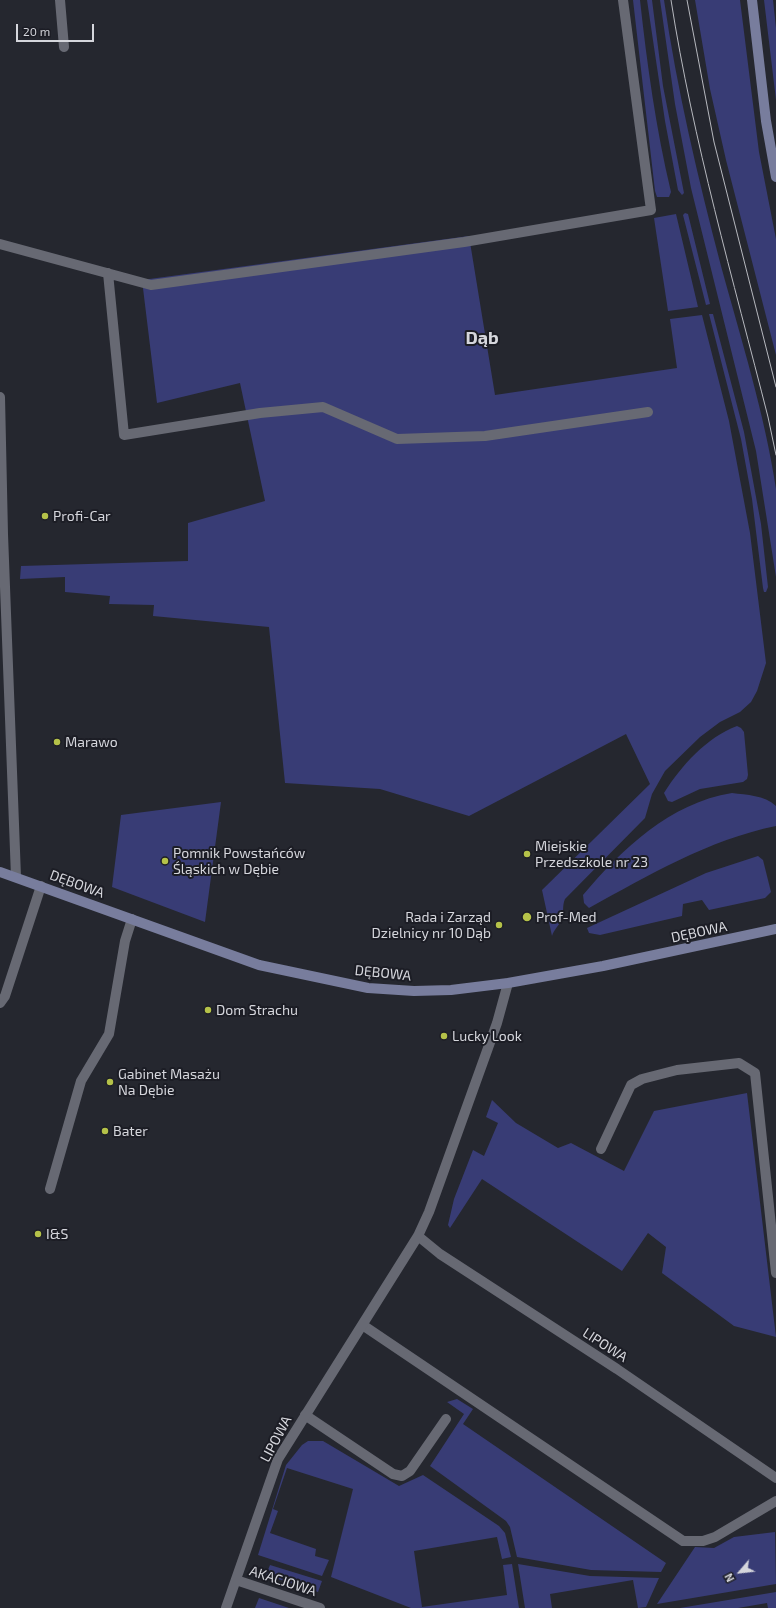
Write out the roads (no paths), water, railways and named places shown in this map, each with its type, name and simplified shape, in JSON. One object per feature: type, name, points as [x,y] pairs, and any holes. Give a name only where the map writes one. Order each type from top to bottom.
[{"type":"street","points":[[60,0],[64,47]]},
{"type":"street","points":[[0,244],[151,285],[464,242],[651,210],[623,0]]},
{"type":"street","points":[[752,0],[766,121],[776,177]]},
{"type":"street","points":[[108,273],[124,435],[260,413],[323,407],[397,439],[485,436],[648,412]]},
{"type":"street","points":[[0,397],[1,507],[16,877]]},
{"type":"street","name":"DĘBOWA","points":[[0,872],[259,965],[368,988],[414,991],[451,990],[508,983],[602,966],[776,929]]},
{"type":"street","points":[[0,1003],[7,988],[41,886]]},
{"type":"street","points":[[50,1189],[81,1081],[109,1034],[124,941],[132,919]]},
{"type":"street","name":"LIPOWA","points":[[226,1608],[278,1459],[305,1415],[364,1326],[418,1236],[429,1212],[497,1023],[508,983]]},
{"type":"street","points":[[601,1149],[631,1085],[642,1079],[678,1070],[739,1063],[755,1073],[776,1273]]},
{"type":"street","name":"LIPOWA","points":[[418,1236],[440,1254],[617,1370],[776,1478]]},
{"type":"street","points":[[364,1326],[648,1519],[683,1541],[703,1541],[715,1537],[776,1501]]},
{"type":"street","points":[[305,1415],[393,1474],[402,1476],[410,1471],[446,1419]]},
{"type":"street","name":"AKACJOWA","points":[[236,1580],[320,1608]]},
{"type":"tram line","points":[[671,0],[680,53],[702,158],[768,417],[776,455]]},
{"type":"tram line","points":[[687,0],[714,142],[776,387]]},
{"type":"place","name":"Profi-Car","points":[[45,516]]},
{"type":"place","name":"Marawo","points":[[57,742]]},
{"type":"place","name":"Miejskie Przedszkole nr 23","points":[[527,854]]},
{"type":"place","name":"Pomnik Powstańców Śląskich w Dębie","points":[[165,861]]},
{"type":"place","name":"Prof-Med","points":[[527,917]]},
{"type":"place","name":"Rada i Zarząd Dzielnicy nr 10 Dąb","points":[[499,925]]},
{"type":"place","name":"Dom Strachu","points":[[208,1010]]},
{"type":"place","name":"Lucky Look","points":[[444,1036]]},
{"type":"place","name":"Gabinet Masażu Na Dębie","points":[[110,1082]]},
{"type":"place","name":"Bater","points":[[105,1131]]},
{"type":"place","name":"I&S","points":[[38,1234]]},
{"type":"district","name":"Dąb","points":[[482,338]]}]
